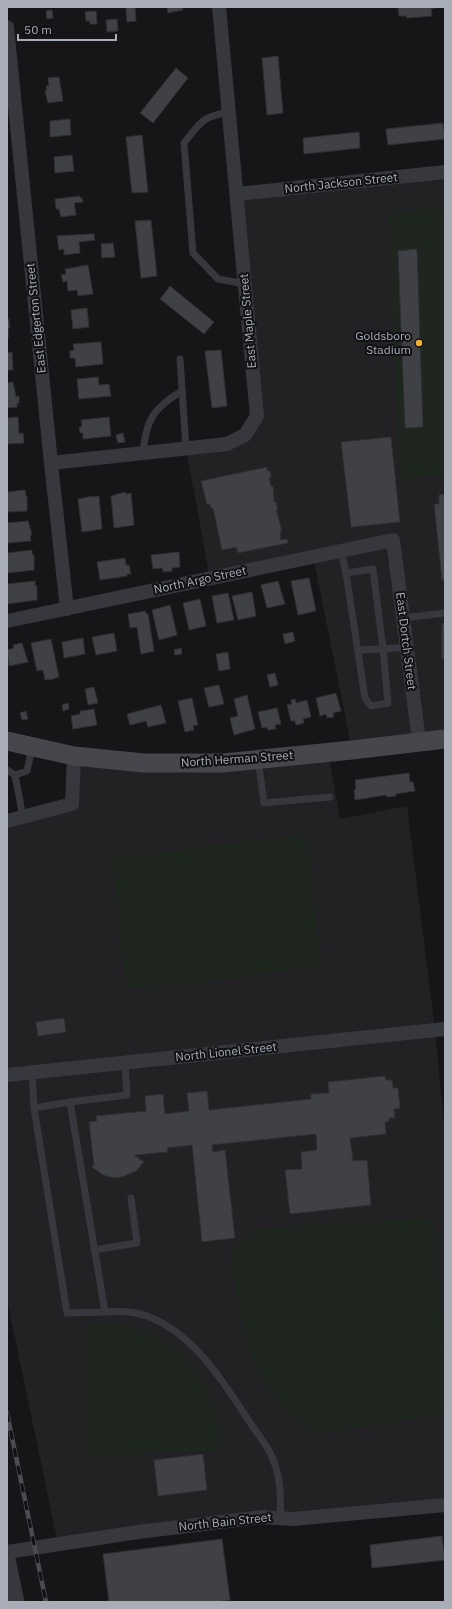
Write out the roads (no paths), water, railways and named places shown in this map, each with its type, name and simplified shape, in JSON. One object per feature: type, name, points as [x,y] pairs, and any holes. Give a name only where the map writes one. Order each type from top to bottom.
[{"type":"main road","name":"North Herman Street","points":[[7,741],[74,756],[144,764],[223,763],[445,739]]},
{"type":"street","name":"East Maple Street","points":[[51,463],[227,444],[245,435],[257,416],[219,7]]},
{"type":"street","name":"East Edgerton Street","points":[[7,27],[67,609]]},
{"type":"street","name":"North Jackson Street","points":[[237,194],[445,172]]},
{"type":"street","name":"North Argo Street","points":[[7,621],[394,540]]},
{"type":"street","name":"East Dortch Street","points":[[394,540],[419,742]]},
{"type":"street","points":[[7,821],[72,804],[74,756]]},
{"type":"street","name":"North Lionel Street","points":[[7,1075],[445,1029]]},
{"type":"street","name":"North Bain Street","points":[[7,1552],[138,1532],[262,1516],[293,1519],[445,1505]]},
{"type":"street","points":[[7,1558],[16,1602]]},
{"type":"lane","points":[[229,112],[214,115],[203,120],[184,143],[193,253],[218,280],[245,284]]},
{"type":"lane","points":[[180,359],[186,448]]},
{"type":"lane","points":[[143,453],[145,433],[152,417],[167,400],[182,391]]},
{"type":"lane","points":[[341,550],[346,573],[365,698],[371,706],[388,703],[373,569],[346,573]]},
{"type":"lane","points":[[403,618],[445,613]]},
{"type":"lane","points":[[445,626],[445,656]]},
{"type":"lane","points":[[358,650],[407,648]]},
{"type":"lane","points":[[15,775],[27,771],[32,747]]},
{"type":"lane","points":[[258,759],[264,803],[330,797]]},
{"type":"lane","points":[[7,770],[15,775],[23,817]]},
{"type":"lane","points":[[34,1108],[127,1095],[125,1063]]},
{"type":"lane","points":[[32,1072],[34,1108],[67,1313],[124,1311],[146,1316],[173,1329],[200,1354],[229,1388],[271,1454],[277,1469],[281,1500],[280,1517]]},
{"type":"lane","points":[[70,1102],[105,1312]]},
{"type":"lane","points":[[94,1250],[137,1243],[131,1198]]},
{"type":"railway","points":[[7,1413],[46,1602]]},
{"type":"place","name":"Goldsboro Stadium","points":[[419,343]]}]
